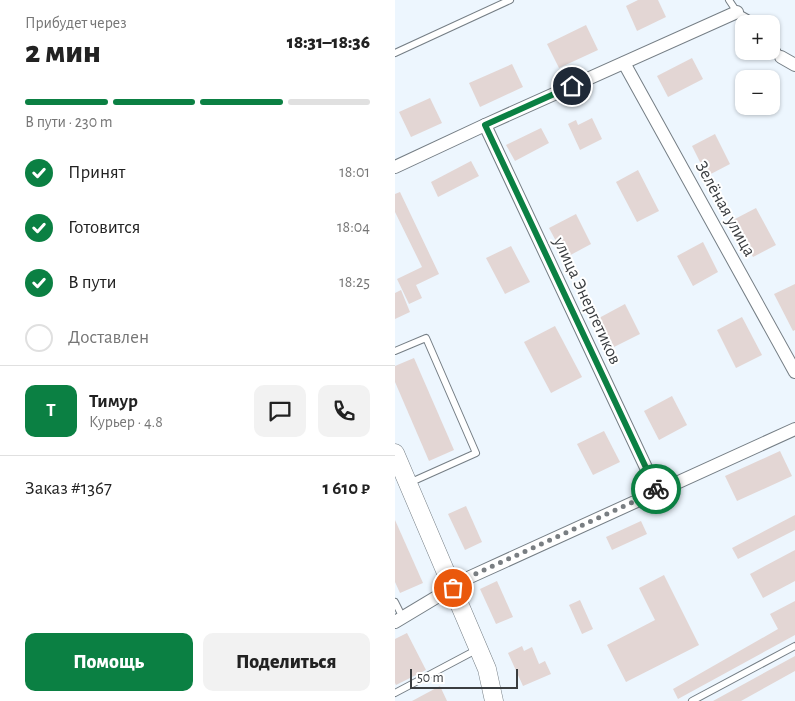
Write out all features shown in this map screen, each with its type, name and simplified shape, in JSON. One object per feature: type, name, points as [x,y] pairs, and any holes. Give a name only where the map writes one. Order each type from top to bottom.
[{"type":"street","points":[[395,167],[737,12]]},
{"type":"street","points":[[781,57],[795,65]]},
{"type":"street","name":"Зелёная улица","points":[[625,63],[795,372]]},
{"type":"street","name":"улица Энергетиков","points":[[485,125],[657,491]]},
{"type":"street","points":[[399,620],[469,577],[795,429]]},
{"type":"street","points":[[396,458],[487,669],[494,701]]},
{"type":"lane","points":[[395,53],[509,0]]},
{"type":"lane","points":[[729,0],[737,12],[742,15]]},
{"type":"lane","points":[[395,351],[426,338],[476,453],[408,483]]},
{"type":"lane","points":[[395,602],[399,620]]},
{"type":"lane","points":[[693,701],[795,646]]},
{"type":"lane","points":[[395,693],[478,649]]},
{"type":"building","points":[[638,0],[658,0],[666,17],[637,31],[626,6]]},
{"type":"building","points":[[586,25],[598,50],[559,68],[547,44]]},
{"type":"building","points":[[692,58],[703,79],[668,97],[657,76]]},
{"type":"building","points":[[512,64],[523,87],[480,107],[469,83]]},
{"type":"building","points":[[430,98],[442,123],[411,137],[399,112]]},
{"type":"building","points":[[592,118],[602,139],[580,150],[568,124],[576,120],[578,125]]},
{"type":"building","points":[[541,128],[549,143],[515,161],[506,145]]},
{"type":"building","points":[[715,134],[730,164],[707,176],[692,146]]},
{"type":"building","points":[[471,161],[479,176],[438,197],[431,182]]},
{"type":"building","points":[[638,170],[659,211],[637,222],[616,182]]},
{"type":"building","points":[[400,192],[439,274],[416,285],[422,298],[409,304],[397,279],[422,267],[395,212],[395,194]]},
{"type":"building","points":[[756,208],[776,245],[753,257],[733,220]]},
{"type":"building","points":[[576,214],[591,244],[565,258],[549,228]]},
{"type":"building","points":[[703,242],[718,272],[693,286],[677,256]]},
{"type":"building","points":[[511,246],[530,282],[505,294],[486,258]]},
{"type":"building","points":[[795,284],[795,330],[793,331],[774,294]]},
{"type":"building","points":[[401,290],[410,312],[395,319],[395,293]]},
{"type":"building","points":[[625,304],[640,334],[614,347],[599,318]]},
{"type":"building","points":[[742,317],[762,355],[736,368],[717,330]]},
{"type":"building","points":[[555,326],[582,377],[551,393],[524,342]]},
{"type":"building","points":[[414,358],[454,450],[429,461],[395,382],[395,366]]},
{"type":"building","points":[[672,396],[687,425],[659,440],[644,411]]},
{"type":"building","points":[[604,431],[620,462],[593,475],[577,444]]},
{"type":"building","points":[[780,451],[792,476],[737,501],[725,476]]},
{"type":"building","points":[[466,506],[482,542],[465,550],[448,514]]},
{"type":"building","points":[[795,515],[795,530],[738,559],[732,548]]},
{"type":"building","points":[[395,520],[423,583],[400,593],[395,582]]},
{"type":"building","points":[[641,521],[647,534],[612,550],[606,537]]},
{"type":"building","points":[[795,550],[795,581],[763,598],[750,574]]},
{"type":"building","points":[[664,575],[699,645],[626,682],[607,645],[655,620],[639,588]]},
{"type":"building","points":[[497,581],[513,617],[496,624],[480,589]]},
{"type":"building","points":[[580,600],[593,629],[582,634],[569,605]]},
{"type":"building","points":[[795,601],[795,635],[678,699],[673,689],[778,629],[770,614]]},
{"type":"building","points":[[407,633],[426,670],[396,685],[395,639]]},
{"type":"building","points":[[522,646],[524,651],[532,647],[539,664],[545,661],[551,674],[523,686],[508,653]]},
{"type":"building","points":[[795,656],[795,671],[741,701],[713,701]]},
{"type":"building","points":[[440,686],[447,701],[412,701]]},
{"type":"way so far","points":[[453,588],[469,577],[657,491],[656,489]]},
{"type":"route","points":[[572,86],[485,125],[656,489]]}]
